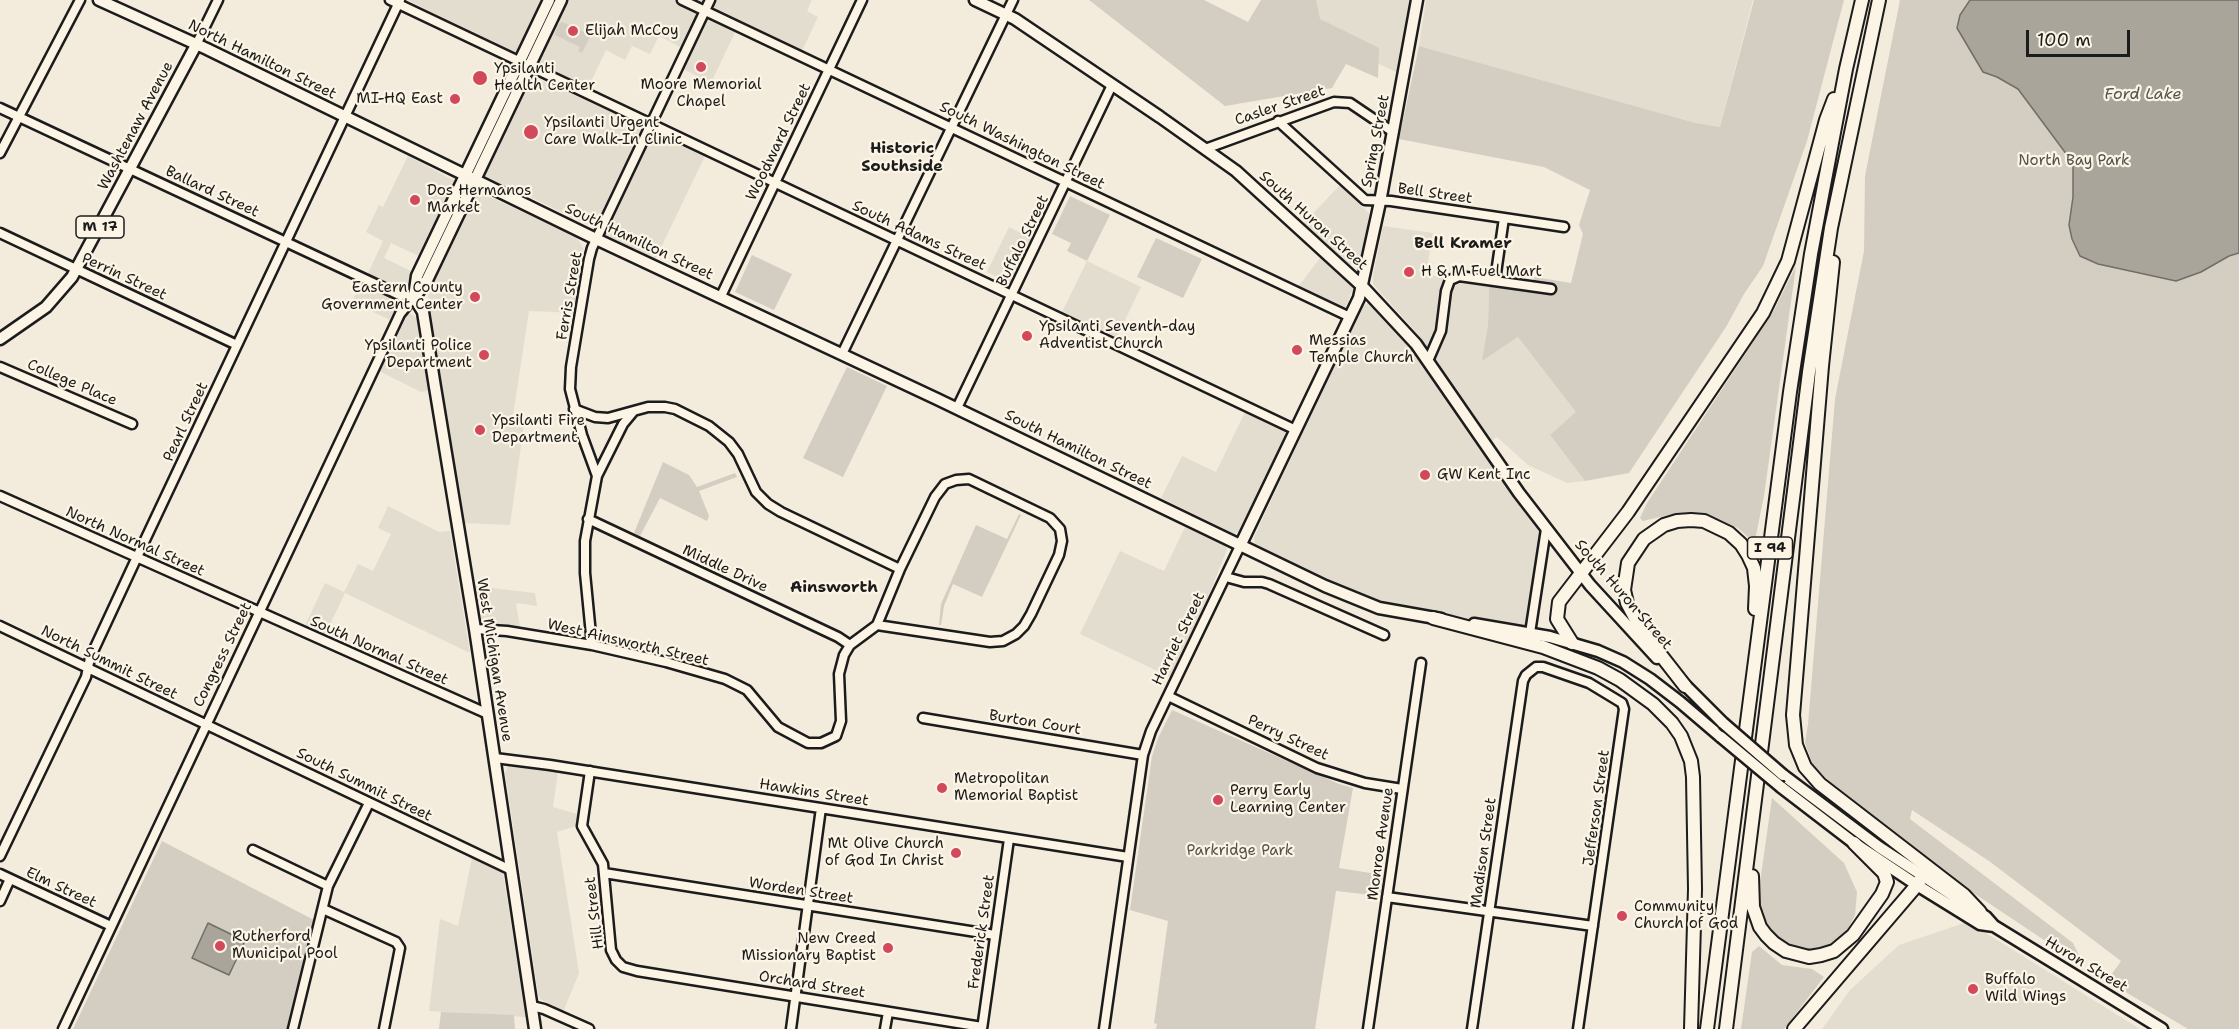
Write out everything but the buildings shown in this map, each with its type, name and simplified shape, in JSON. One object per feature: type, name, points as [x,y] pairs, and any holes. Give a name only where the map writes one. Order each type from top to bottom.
[{"type":"highway","name":"I 94","points":[[1707,1029],[1790,392],[1809,265],[1846,69],[1862,0]]},
{"type":"highway","name":"I 94","points":[[1726,1029],[1809,372],[1831,228],[1879,0]]},
{"type":"highway","points":[[1572,643],[1559,624],[1557,610],[1563,594],[1628,512],[1762,313],[1788,261],[1826,120],[1846,69]]},
{"type":"highway","points":[[1831,228],[1833,267],[1822,366],[1793,715],[1796,745],[1805,767],[1820,784],[1964,895],[1980,912]]},
{"type":"highway","points":[[1686,686],[1642,631],[1627,603],[1625,577],[1628,563],[1635,549],[1653,531],[1677,521],[1704,521],[1729,533],[1741,543],[1754,568],[1756,586],[1754,615],[1758,644]]},
{"type":"highway","points":[[1433,618],[1543,646],[1599,668],[1653,704],[1681,736],[1691,761],[1693,777],[1695,889],[1691,1029]]},
{"type":"highway","points":[[1750,850],[1753,907],[1760,927],[1774,944],[1786,951],[1809,957],[1834,951],[1846,943],[1882,894],[1887,882],[1884,873],[1854,843]]},
{"type":"highway","points":[[1794,1029],[1920,880]]},
{"type":"main road","name":"North Hamilton Street","points":[[99,0],[476,180]]},
{"type":"main road","points":[[414,297],[427,280],[476,180],[525,64],[549,0]]},
{"type":"main road","points":[[414,297],[417,276],[465,175],[561,0]]},
{"type":"main road","name":"South Huron Street","points":[[975,0],[1006,15],[1236,171],[1363,287],[1395,320],[1428,361],[1546,529],[1630,631],[1723,723],[1783,775],[1980,924],[1994,926]]},
{"type":"main road","name":"Spring Street","points":[[1363,287],[1417,0]]},
{"type":"main road","name":"Washtenaw Avenue","points":[[0,339],[46,307],[77,270],[196,45]]},
{"type":"main road","name":"South Hamilton Street","points":[[476,180],[596,239],[957,408],[1240,546],[1362,602],[1379,608],[1433,618],[1530,633],[1598,651],[1623,662],[1680,702]]},
{"type":"main road","name":"Harriet Street","points":[[1240,546],[1363,287]]},
{"type":"main road","name":"West Michigan Avenue","points":[[414,297],[424,317],[475,629],[536,1029]]},
{"type":"main road","name":"South Huron Street","points":[[1680,702],[1781,787],[1854,843],[1980,912],[1994,926]]},
{"type":"main road","name":"Huron Street","points":[[1994,926],[2163,1029]]},
{"type":"street","points":[[0,153],[80,0]]},
{"type":"street","name":"Washtenaw Avenue","points":[[196,45],[218,0]]},
{"type":"street","name":"South Washington Street","points":[[682,0],[1350,317]]},
{"type":"street","name":"Ferris Street","points":[[597,476],[574,409],[570,389],[571,367],[588,259],[710,0]]},
{"type":"street","name":"Woodward Street","points":[[721,296],[862,0]]},
{"type":"street","points":[[842,354],[1013,0]]},
{"type":"street","name":"South Adams Street","points":[[396,1],[1296,430]]},
{"type":"street","name":"Pearl Street","points":[[0,856],[86,677],[90,658],[136,557],[345,118],[396,1]]},
{"type":"street","name":"Buffalo Street","points":[[957,408],[1112,85]]},
{"type":"street","name":"Casler Street","points":[[1205,149],[1334,102],[1346,102],[1393,132]]},
{"type":"street","name":"Ballard Street","points":[[0,108],[399,295],[414,297]]},
{"type":"street","name":"Bell Street","points":[[1278,121],[1365,200],[1391,201],[1564,227]]},
{"type":"street","points":[[1495,280],[1504,218]]},
{"type":"street","name":"Perrin Street","points":[[0,233],[237,345]]},
{"type":"street","points":[[1428,361],[1441,332],[1446,291],[1450,280],[1459,276],[1551,289]]},
{"type":"street","name":"Congress Street","points":[[63,1029],[400,314],[414,297]]},
{"type":"street","name":"College Place","points":[[0,367],[132,424]]},
{"type":"street","points":[[574,409],[602,417],[648,407],[665,406],[675,409],[709,426],[729,442],[738,454],[756,492],[768,504],[780,512],[900,569]]},
{"type":"street","points":[[592,645],[585,573],[588,519],[597,476],[623,424],[633,412]]},
{"type":"street","points":[[850,645],[877,625],[900,569],[935,497],[945,484],[969,479],[1050,518],[1060,529],[1062,541],[1059,555],[1031,614],[1016,634],[1003,641],[990,642],[877,625]]},
{"type":"street","name":"North Normal Street","points":[[0,496],[259,613]]},
{"type":"street","name":"Middle Drive","points":[[588,519],[838,637],[850,645]]},
{"type":"street","points":[[1530,633],[1546,529]]},
{"type":"street","name":"Harriet Street","points":[[1104,1029],[1143,755],[1151,731],[1240,546]]},
{"type":"street","points":[[1226,577],[1244,582],[1269,584],[1384,635]]},
{"type":"street","name":"South Normal Street","points":[[259,613],[488,714]]},
{"type":"street","name":"North Summit Street","points":[[1,628],[205,724]]},
{"type":"street","name":"West Ainsworth Street","points":[[475,629],[507,631],[592,645],[666,662],[724,679],[747,690],[778,727],[808,743],[821,743],[836,736],[840,721],[839,674],[850,645]]},
{"type":"street","name":"Monroe Avenue","points":[[1368,1029],[1421,663]]},
{"type":"street","name":"Jefferson Street","points":[[1523,681],[1526,675],[1536,667],[1553,669],[1589,683],[1622,703],[1624,709],[1578,1029]]},
{"type":"street","name":"Madison Street","points":[[1472,1029],[1523,681]]},
{"type":"street","name":"Perry Street","points":[[1168,696],[1317,768],[1365,783],[1402,789]]},
{"type":"street","name":"Burton Court","points":[[923,718],[1143,755]]},
{"type":"street","name":"South Summit Street","points":[[205,724],[512,870]]},
{"type":"street","name":"Hawkins Street","points":[[495,758],[590,771],[1128,857]]},
{"type":"street","name":"Hill Street","points":[[590,771],[582,826],[603,864],[611,950],[623,967],[637,971]]},
{"type":"street","points":[[293,1029],[328,886],[369,803]]},
{"type":"street","points":[[791,1029],[821,808]]},
{"type":"street","name":"Frederick Street","points":[[982,1028],[1010,839]]},
{"type":"street","points":[[253,850],[328,886]]},
{"type":"street","name":"Worden Street","points":[[604,873],[994,935]]},
{"type":"street","name":"Elm Street","points":[[0,874],[111,926]]},
{"type":"street","points":[[0,901],[10,879]]},
{"type":"street","points":[[1387,897],[1593,926]]},
{"type":"street","points":[[323,909],[396,942],[400,948],[384,1029]]},
{"type":"street","name":"Orchard Street","points":[[637,971],[982,1028]]},
{"type":"street","points":[[532,1006],[589,1029]]},
{"type":"street","points":[[885,1029],[888,1012]]},
{"type":"shaded area","points":[[407,0],[542,0],[519,50],[514,52]]},
{"type":"shaded area","points":[[567,0],[704,0],[682,48],[659,36],[650,54],[632,46],[625,60],[606,50],[588,88],[541,65],[538,61]]},
{"type":"shaded area","points":[[716,0],[812,0],[807,11],[818,17],[802,51],[740,22],[711,83],[683,69]]},
{"type":"shaded area","points":[[1310,0],[1409,0],[1396,72],[1298,26]]},
{"type":"shaded area","points":[[1426,0],[1753,0],[1720,127],[1696,123],[1419,46]]},
{"type":"shaded area","points":[[533,76],[705,156],[655,260],[607,238],[590,226],[522,193],[483,178],[530,78]]},
{"type":"shaded area","points":[[408,156],[455,181],[421,257],[391,243],[384,258],[413,272],[390,320],[352,302],[383,241],[366,232],[379,205],[383,207]]},
{"type":"shaded area","points":[[1340,185],[1369,213],[1363,256],[1354,264],[1348,265],[1303,224]]},
{"type":"shaded area","points":[[479,192],[577,237],[583,248],[576,313],[529,311],[512,422],[524,424],[510,525],[464,523],[428,296],[474,196]]},
{"type":"shaded area","points":[[1383,226],[1433,233],[1426,275],[1489,283],[1488,325],[1483,360],[1518,337],[1577,412],[1550,435],[1585,481],[1567,483],[1528,465],[1497,437],[1490,442],[1414,330],[1373,284]]},
{"type":"shaded area","points":[[1009,227],[1033,239],[1011,284],[987,272]]},
{"type":"shaded area","points":[[1321,257],[1354,286],[1345,309],[1297,288]]},
{"type":"shaded area","points":[[1087,261],[1141,287],[1116,339],[1061,314]]},
{"type":"shaded area","points":[[1369,302],[1409,345],[1539,530],[1540,551],[1528,623],[1525,626],[1506,626],[1376,601],[1337,586],[1255,547],[1254,537],[1362,307]]},
{"type":"shaded area","points":[[409,313],[416,317],[428,391],[421,392],[379,371],[404,317]]},
{"type":"shaded area","points":[[1246,410],[1284,428],[1286,434],[1240,531],[1235,534],[1161,498],[1182,456],[1216,472]]},
{"type":"shaded area","points":[[388,506],[439,532],[450,531],[470,653],[345,593],[324,637],[304,628],[325,583],[344,592],[358,564],[373,571],[391,534],[378,528]]},
{"type":"shaded area","points":[[1185,527],[1227,549],[1209,595],[1170,677],[1080,634],[1120,551],[1164,571]]},
{"type":"shaded area","points":[[474,586],[535,593],[537,606],[516,603],[520,628],[481,622]]},
{"type":"shaded area","points":[[513,764],[558,771],[553,807],[577,814],[576,826],[557,832],[579,973],[563,1012],[540,999],[538,994],[505,773],[508,766]]},
{"type":"shaded area","points":[[472,858],[503,873],[526,1017],[429,1011],[440,919],[458,926]]},
{"type":"shaded area","points":[[1967,922],[2140,1029],[1822,1029],[1850,990],[1899,945]]},
{"type":"green space","points":[[1089,0],[1204,0],[1248,22],[1261,0],[1316,0],[1320,19],[1379,48],[1378,78],[1346,64],[1332,88],[1225,106]]},
{"type":"green space","points":[[1754,0],[1844,0],[1807,141],[1763,266],[1726,327],[1629,473],[1585,481],[1550,435],[1576,412],[1518,337],[1482,361],[1488,325],[1489,283],[1531,289],[1534,277],[1571,283],[1583,234],[1579,225],[1590,190],[1544,167],[1399,139],[1419,46],[1696,123],[1720,127]]},
{"type":"green space","name":"North Bay Park","points":[[1900,0],[2239,0],[2239,1029],[2188,1029],[2107,981],[2121,961],[1989,861],[1912,810],[1910,819],[2073,943],[2079,955],[2077,959],[2059,950],[1972,892],[1837,789],[1813,765],[1805,743],[1835,399],[1864,251],[1865,176]]},
{"type":"green space","points":[[562,22],[591,35],[582,53],[578,51],[580,47],[555,35],[557,26]]},
{"type":"green space","points":[[1070,196],[1110,215],[1087,261],[1067,251],[1071,243],[1052,234]]},
{"type":"green space","points":[[1156,238],[1202,259],[1183,298],[1137,277]]},
{"type":"green space","points":[[752,255],[792,274],[774,310],[735,292]]},
{"type":"green space","points":[[1796,266],[1764,496],[1755,540],[1751,540],[1738,528],[1700,514],[1672,514],[1643,521],[1640,518],[1647,503],[1773,312]]},
{"type":"green space","points":[[847,367],[887,386],[843,477],[803,458]]},
{"type":"green space","points":[[663,462],[689,475],[697,487],[735,473],[737,477],[699,491],[709,516],[707,521],[660,498],[640,536],[634,533]]},
{"type":"green space","points":[[1019,514],[1021,515],[982,597],[953,584],[944,606],[941,625],[939,625],[941,604],[976,525],[1007,539]]},
{"type":"green space","name":"Parkridge Park","points":[[1172,710],[1339,784],[1353,788],[1339,868],[1383,875],[1380,896],[1336,891],[1315,1029],[1156,1029],[1157,1024],[1154,1023],[1168,921],[1130,910],[1152,756]]},
{"type":"green space","points":[[1772,798],[1844,863],[1857,892],[1855,915],[1847,931],[1833,943],[1814,951],[1792,949],[1770,933],[1761,914],[1759,889]]},
{"type":"green space","points":[[162,841],[314,920],[288,1029],[73,1029]]},
{"type":"green space","points":[[1759,946],[1782,965],[1812,969],[1824,977],[1784,1029],[1741,1029],[1752,952]]},
{"type":"green space","points":[[441,1012],[514,1015],[515,1029],[439,1029]]},
{"type":"water","name":"Ford Lake","points":[[1970,0],[2239,0],[2239,253],[2201,272],[2176,281],[2098,264],[2080,256],[2072,239],[2069,225],[2073,197],[2073,163],[2018,89],[1983,72],[1957,28],[1960,15]]},
{"type":"water","name":"Rutherford Municipal Pool","points":[[208,923],[245,941],[229,975],[192,958]]},
{"type":"place","name":"Elijah McCoy","points":[[573,31]]},
{"type":"place","name":"Moore Memorial Chapel","points":[[701,67]]},
{"type":"place","name":"Ypsilanti Health Center","points":[[480,78]]},
{"type":"place","name":"MI-HQ East","points":[[455,99]]},
{"type":"place","name":"Ypsilanti Urgent Care Walk-In Clinic","points":[[531,132]]},
{"type":"place","name":"Dos Hermanos Market","points":[[415,200]]},
{"type":"place","name":"H & M Fuel Mart","points":[[1409,272]]},
{"type":"place","name":"Eastern County Government Center","points":[[475,297]]},
{"type":"place","name":"Ypsilanti Seventh-day Adventist Church","points":[[1027,336]]},
{"type":"place","name":"Messias Temple Church","points":[[1297,350]]},
{"type":"place","name":"Ypsilanti Police Department","points":[[484,355]]},
{"type":"place","name":"Ypsilanti Fire Department","points":[[480,430]]},
{"type":"place","name":"GW Kent Inc","points":[[1425,475]]},
{"type":"place","name":"Metropolitan Memorial Baptist","points":[[942,788]]},
{"type":"place","name":"Perry Early Learning Center","points":[[1218,800]]},
{"type":"place","name":"Mt Olive Church of God In Christ","points":[[956,853]]},
{"type":"place","name":"Community Church of God","points":[[1622,916]]},
{"type":"place","name":"Rutherford Municipal Pool","points":[[220,946]]},
{"type":"place","name":"New Creed Missionary Baptist","points":[[888,948]]},
{"type":"place","name":"Buffalo Wild Wings","points":[[1973,989]]},
{"type":"district","name":"Historic Southside","points":[[902,158]]},
{"type":"district","name":"Bell Kramer","points":[[1463,244]]},
{"type":"district","name":"Ainsworth","points":[[834,588]]}]
